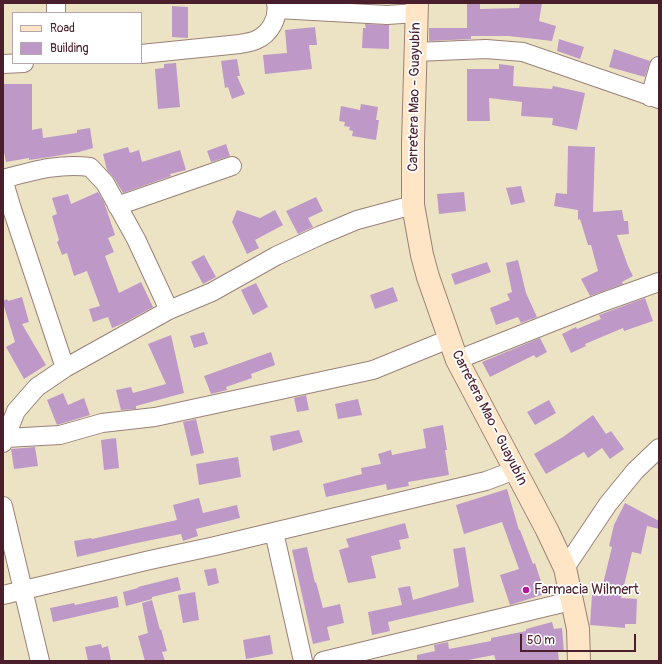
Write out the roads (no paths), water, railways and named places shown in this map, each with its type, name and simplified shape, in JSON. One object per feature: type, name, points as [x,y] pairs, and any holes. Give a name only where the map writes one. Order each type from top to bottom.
[{"type":"main road","name":"Carretera Mao - Guayubín","points":[[417,8],[412,143],[413,205],[422,255],[449,340],[457,360],[516,470],[565,568],[578,629],[580,661]]},
{"type":"street","points":[[142,54],[240,44],[256,40],[267,33],[274,22],[277,6],[387,15],[417,8]]},
{"type":"street","points":[[416,52],[486,50],[523,52],[654,98],[659,66]]},
{"type":"street","points":[[65,368],[3,179],[49,167],[74,165],[90,167],[105,183],[136,239],[169,310]]},
{"type":"street","points":[[117,206],[232,166]]},
{"type":"street","points":[[413,205],[357,220],[320,235],[276,256],[212,292],[169,310],[141,327],[65,368],[38,387],[16,411],[4,438],[60,435],[102,423],[155,417],[373,370],[449,340]]},
{"type":"street","points":[[457,360],[603,302],[659,282]]},
{"type":"street","points":[[565,568],[608,504],[635,471],[659,448]]},
{"type":"street","points":[[3,595],[486,481],[516,470]]},
{"type":"street","points":[[3,506],[40,661]]},
{"type":"street","points":[[274,532],[304,661]]},
{"type":"street","points":[[323,661],[571,601]]},
{"type":"place","name":"Farmacia Wilmert","points":[[526,590]]}]
